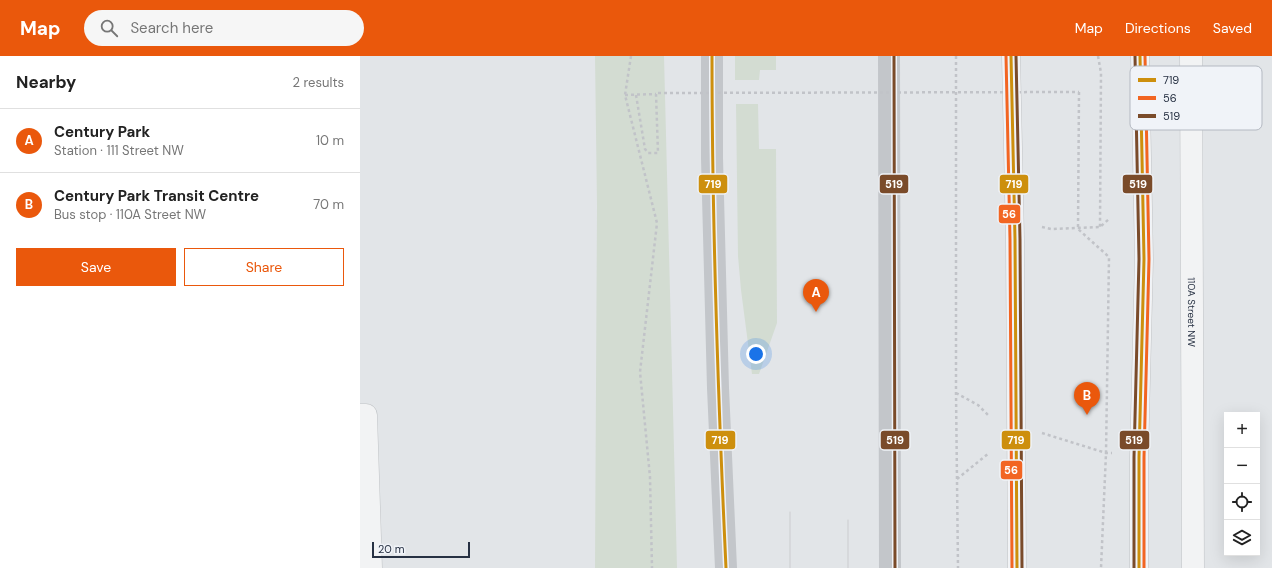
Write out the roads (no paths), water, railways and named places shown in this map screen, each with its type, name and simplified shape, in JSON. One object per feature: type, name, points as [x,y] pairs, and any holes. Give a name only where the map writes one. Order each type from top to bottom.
[{"type":"main road","points":[[712,56],[712,158],[718,388],[726,568]]},
{"type":"main road","points":[[889,56],[890,568]]},
{"type":"street","name":"110A Street NW","points":[[1191,56],[1191,66]]},
{"type":"street","name":"110A Street NW","points":[[1191,130],[1193,568]]},
{"type":"street","points":[[363,415],[371,568]]},
{"type":"lane","points":[[1011,56],[1015,239],[1017,568]]},
{"type":"lane","points":[[1140,56],[1140,66]]},
{"type":"lane","points":[[1139,568],[1144,259],[1141,130]]},
{"type":"tram line","points":[[790,512],[790,568]]},
{"type":"tram line","points":[[848,520],[848,568]]},
{"type":"place","name":"Century Park","points":[[816,312]]},
{"type":"place","name":"Century Park Transit Centre","points":[[1087,415]]}]
